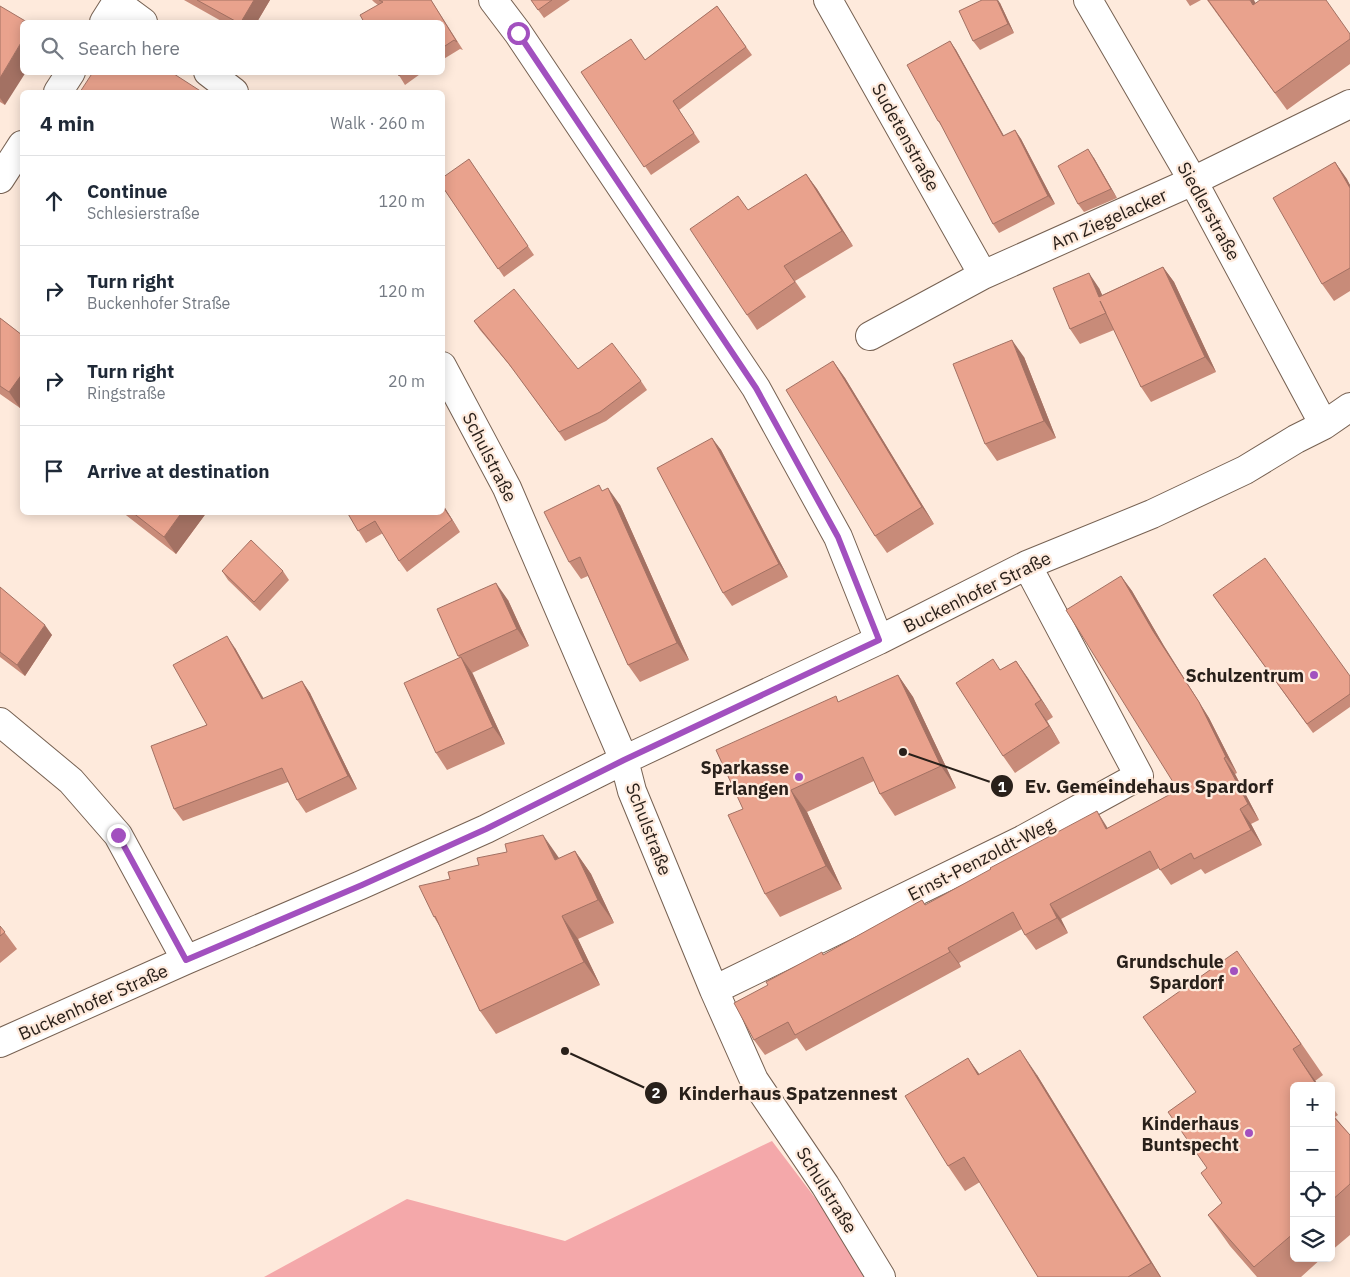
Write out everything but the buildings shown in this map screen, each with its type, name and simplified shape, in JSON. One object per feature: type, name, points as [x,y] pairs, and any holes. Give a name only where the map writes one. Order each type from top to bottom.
[{"type":"street","points":[[493,0],[518,33],[756,388],[838,537],[879,640]]},
{"type":"street","name":"Sudetenstraße","points":[[828,0],[983,275]]},
{"type":"street","name":"Siedlerstraße","points":[[1088,0],[1193,181],[1324,426]]},
{"type":"street","points":[[113,8],[139,20]]},
{"type":"street","points":[[59,90],[69,75]]},
{"type":"street","points":[[212,75],[231,90]]},
{"type":"street","name":"Am Ziegelacker","points":[[870,336],[983,275],[1193,181],[1350,104]]},
{"type":"street","points":[[0,180],[20,148]]},
{"type":"street","name":"Schulstraße","points":[[445,372],[508,488],[624,760],[632,791],[714,990],[754,1080],[825,1185],[881,1277]]},
{"type":"street","name":"Buckenhofer Straße","points":[[0,1043],[486,829],[624,760],[879,640],[1027,565],[1152,514],[1245,470],[1296,439],[1324,426],[1350,407]]},
{"type":"street","name":"Ernst-Penzoldt-Weg","points":[[714,990],[1022,840],[1139,776],[1027,565]]},
{"type":"street","points":[[0,722],[71,781],[118,835],[186,960]]},
{"type":"shaded area","points":[[772,1141],[875,1277],[264,1277],[407,1199],[565,1241]]},
{"type":"place","name":"Schulzentrum","points":[[1314,675]]},
{"type":"place","name":"Ev. Gemeindehaus Spardorf","points":[[903,752]]},
{"type":"place","name":"Sparkasse Erlangen","points":[[799,777]]},
{"type":"place","name":"Grundschule Spardorf","points":[[1234,971]]},
{"type":"place","name":"Kinderhaus Spatzennest","points":[[565,1051]]},
{"type":"place","name":"Kinderhaus Buntspecht","points":[[1249,1133]]},
{"type":"route","points":[[118,835],[186,960],[362,885],[486,829],[624,760],[879,640],[838,537],[756,388],[518,33]]}]
